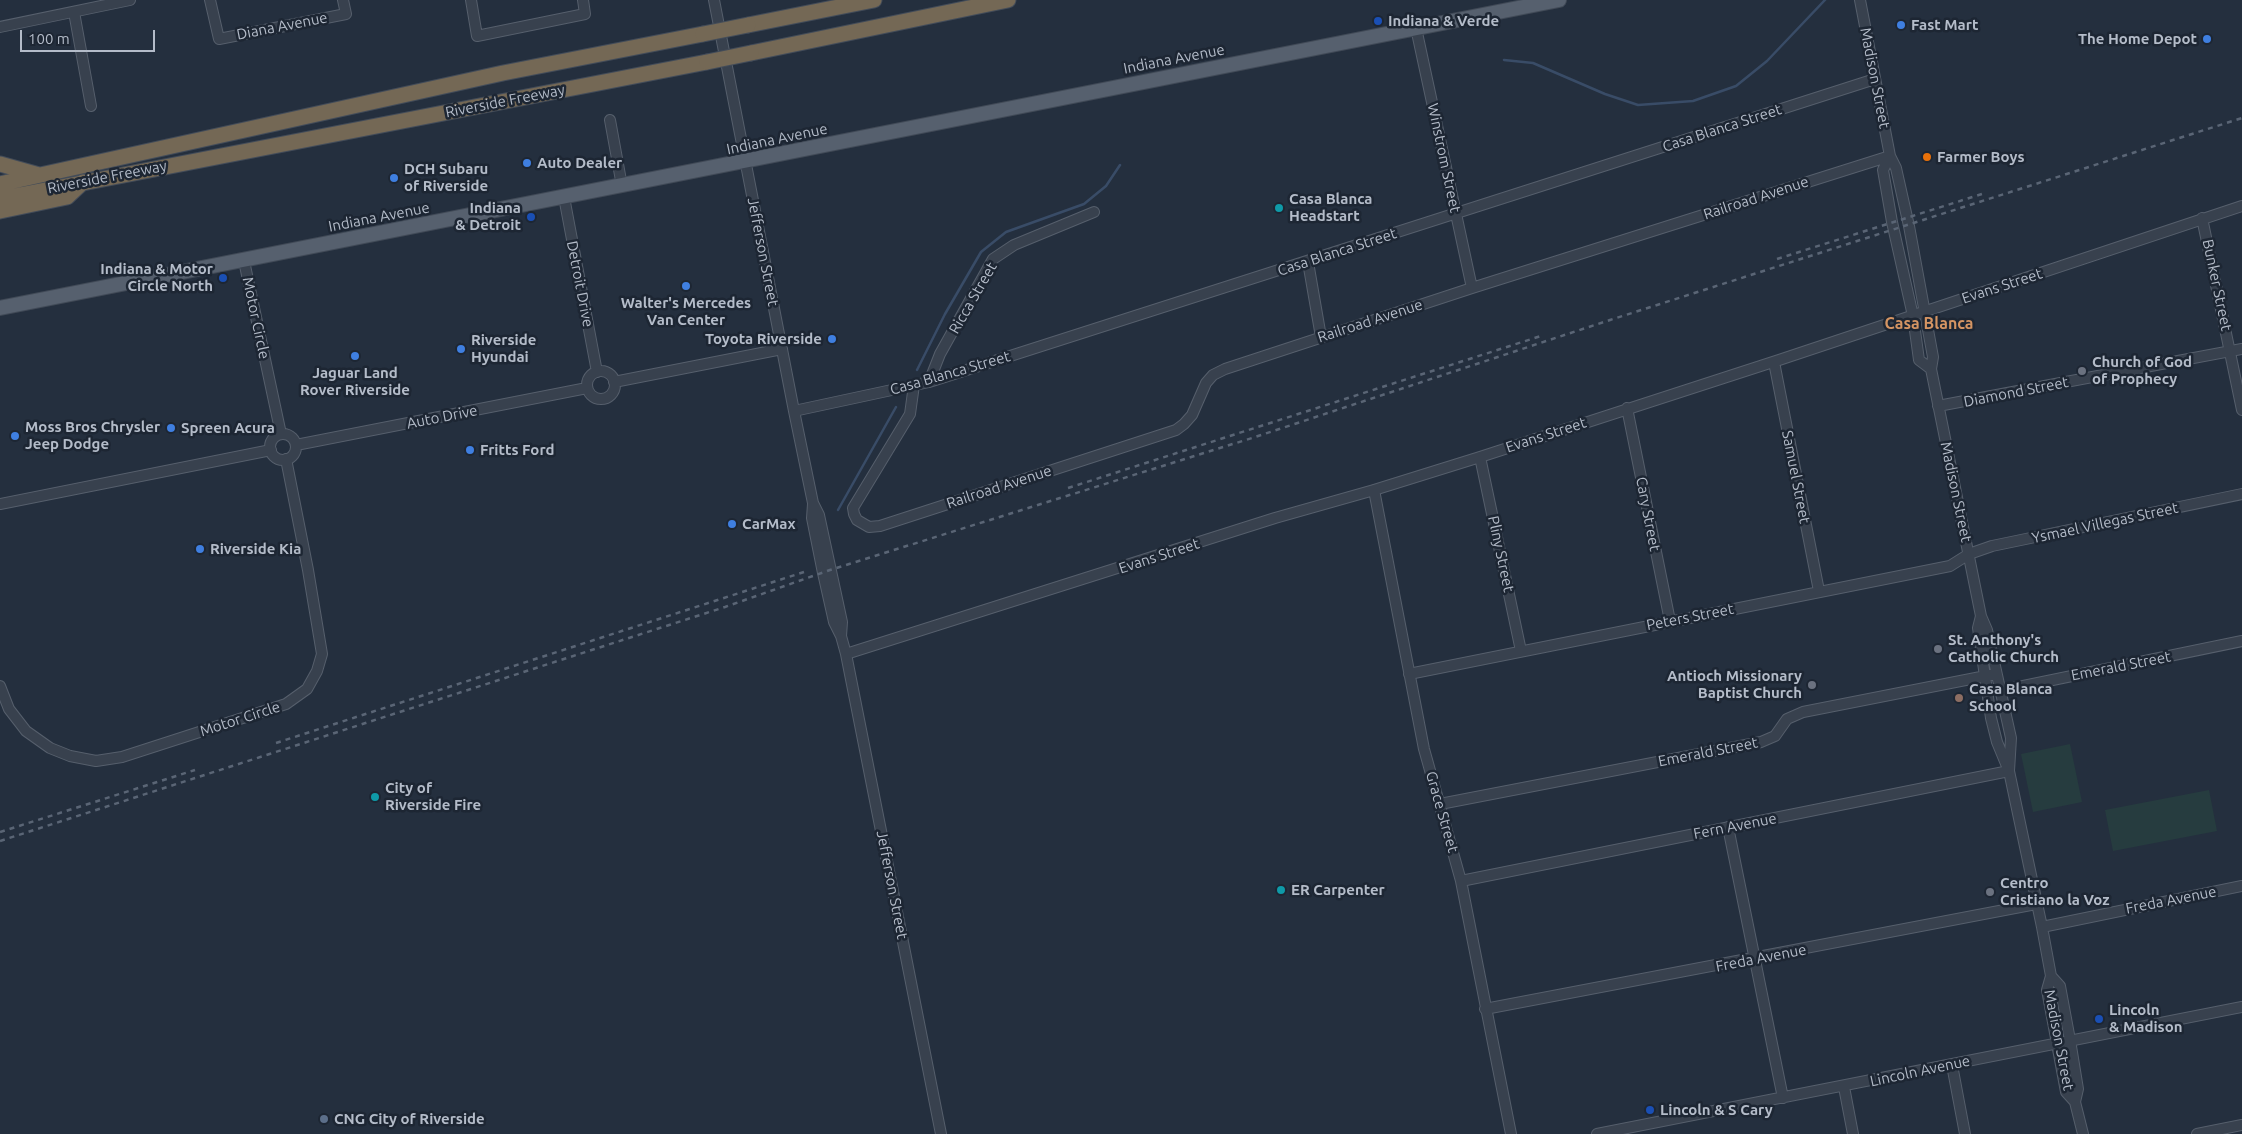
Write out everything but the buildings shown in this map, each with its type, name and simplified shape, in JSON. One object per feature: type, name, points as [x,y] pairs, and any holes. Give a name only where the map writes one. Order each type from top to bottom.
[{"type":"highway","name":"Riverside Freeway","points":[[0,184],[502,73],[874,0]]},
{"type":"highway","name":"Riverside Freeway","points":[[0,199],[707,62],[1008,0]]},
{"type":"highway","points":[[0,164],[41,176]]},
{"type":"highway","points":[[0,212],[67,197],[83,182]]},
{"type":"main road","name":"Indiana Avenue","points":[[0,308],[1559,0]]},
{"type":"street","points":[[0,27],[130,0]]},
{"type":"street","name":"Diana Avenue","points":[[210,0],[219,39],[346,14],[343,0]]},
{"type":"street","points":[[471,0],[477,36],[585,14],[583,0]]},
{"type":"street","name":"Jefferson Street","points":[[714,0],[813,503],[812,518],[823,573],[834,622],[841,636],[846,654],[941,1134]]},
{"type":"street","name":"Madison Street","points":[[1860,0],[1890,156],[1896,168],[1926,311],[1933,357],[1931,369],[1938,406],[1981,616],[1987,630],[1991,675],[1991,718],[1997,742],[2010,771]]},
{"type":"street","points":[[74,12],[91,106]]},
{"type":"street","name":"Winstrom Street","points":[[1416,28],[1472,288]]},
{"type":"street","name":"Casa Blanca Street","points":[[794,411],[929,382],[1456,215],[1875,79]]},
{"type":"street","points":[[610,120],[622,186]]},
{"type":"street","name":"Madison Street","points":[[1890,156],[1883,170],[1913,316],[1919,360],[1931,369]]},
{"type":"street","name":"Railroad Avenue","points":[[914,385],[910,414],[853,508],[858,520],[869,527],[880,526],[1176,430],[1192,415],[1199,395],[1213,375],[1226,369],[1472,288],[1890,156]]},
{"type":"street","name":"Detroit Drive","points":[[564,197],[597,372]]},
{"type":"street","name":"Evans Street","points":[[846,654],[1276,518],[1374,490],[1774,362],[2242,206]]},
{"type":"street","name":"Ricca Street","points":[[929,382],[940,354],[993,259],[1014,245],[1094,212]]},
{"type":"street","name":"Bunker Street","points":[[2202,218],[2242,410]]},
{"type":"street","name":"Motor Circle","points":[[244,261],[281,434]]},
{"type":"street","points":[[1308,262],[1321,337]]},
{"type":"street","points":[[614,382],[782,349]]},
{"type":"street","name":"Diamond Street","points":[[1938,406],[2242,349]]},
{"type":"street","name":"Samuel Street","points":[[1774,362],[1819,591]]},
{"type":"street","points":[[597,372],[605,372],[614,382],[611,394],[604,398],[592,395],[587,388],[590,377],[597,372]]},
{"type":"street","name":"Auto Drive","points":[[296,445],[587,388]]},
{"type":"street","name":"Cary Street","points":[[1627,408],[1670,621]]},
{"type":"street","points":[[281,434],[290,436],[296,445],[295,452],[286,459],[275,456],[271,450],[272,440],[281,434]]},
{"type":"street","points":[[0,504],[271,450]]},
{"type":"street","name":"Pliny Street","points":[[1480,456],[1521,651]]},
{"type":"street","name":"Motor Circle","points":[[0,686],[9,709],[26,731],[50,748],[70,756],[96,761],[122,757],[286,704],[307,689],[317,671],[322,654],[286,459]]},
{"type":"street","name":"Grace Street","points":[[1374,490],[1424,749],[1461,880],[1511,1134]]},
{"type":"street","name":"Ysmael Villegas Street","points":[[1969,554],[1992,546],[2242,494]]},
{"type":"street","name":"Peters Street","points":[[1409,674],[1950,566],[1969,554]]},
{"type":"street","name":"Emerald Street","points":[[1999,691],[2242,641]]},
{"type":"street","name":"Madison Street","points":[[1991,675],[1999,691],[2011,738],[2010,771],[2051,976],[2047,990],[2056,1043],[2066,1092],[2075,1102]]},
{"type":"street","name":"Emerald Street","points":[[1440,804],[1761,742],[1775,736],[1787,719],[1798,713],[1991,675]]},
{"type":"street","name":"Fern Avenue","points":[[1461,880],[2010,771]]},
{"type":"street","points":[[1728,827],[1783,1098]]},
{"type":"street","name":"Freda Avenue","points":[[2042,926],[2242,886]]},
{"type":"street","name":"Freda Avenue","points":[[1486,1009],[2036,904]]},
{"type":"street","name":"Madison Street","points":[[2051,976],[2060,986],[2078,1089],[2075,1102],[2083,1134]]},
{"type":"street","name":"Lincoln Avenue","points":[[1597,1134],[1844,1087],[2070,1040],[2242,1007]]},
{"type":"street","points":[[1952,1065],[1965,1134]]},
{"type":"street","points":[[1844,1087],[1853,1134]]},
{"type":"street","points":[[2197,1134],[2242,1125]]},
{"type":"green space","points":[[2070,744],[2082,802],[2033,812],[2021,754]]},
{"type":"green space","points":[[2209,790],[2217,831],[2113,851],[2105,810]]},
{"type":"waterway","points":[[1504,60],[1533,63],[1605,94],[1638,105],[1693,101],[1736,86],[1767,61],[1825,0]]},
{"type":"waterway","points":[[917,370],[945,314],[981,252],[1006,232],[1084,204],[1106,186],[1120,165]]},
{"type":"waterway","points":[[838,510],[896,407]]},
{"type":"railway","points":[[0,841],[725,607],[830,570],[1252,438],[1610,320],[2242,118]]},
{"type":"railway","points":[[1777,259],[1982,194]]},
{"type":"railway","points":[[1068,488],[1544,335]]},
{"type":"railway","points":[[276,743],[804,572]]},
{"type":"railway","points":[[0,832],[195,770]]},
{"type":"place","name":"Indiana & Verde","points":[[1378,21]]},
{"type":"place","name":"Fast Mart","points":[[1901,25]]},
{"type":"place","name":"The Home Depot","points":[[2207,39]]},
{"type":"place","name":"Farmer Boys","points":[[1927,157]]},
{"type":"place","name":"Auto Dealer","points":[[527,163]]},
{"type":"place","name":"DCH Subaru of Riverside","points":[[394,178]]},
{"type":"place","name":"Casa Blanca Headstart","points":[[1279,208]]},
{"type":"place","name":"Indiana & Detroit","points":[[531,217]]},
{"type":"place","name":"Indiana & Motor Circle North","points":[[223,278]]},
{"type":"place","name":"Walter's Mercedes Van Center","points":[[686,286]]},
{"type":"place","name":"Toyota Riverside","points":[[832,339]]},
{"type":"place","name":"Riverside Hyundai","points":[[461,349]]},
{"type":"place","name":"Jaguar Land Rover Riverside","points":[[355,356]]},
{"type":"place","name":"Church of God of Prophecy","points":[[2082,371]]},
{"type":"place","name":"Spreen Acura","points":[[171,428]]},
{"type":"place","name":"Moss Bros Chrysler Jeep Dodge","points":[[15,436]]},
{"type":"place","name":"Fritts Ford","points":[[470,450]]},
{"type":"place","name":"CarMax","points":[[732,524]]},
{"type":"place","name":"Riverside Kia","points":[[200,549]]},
{"type":"place","name":"St. Anthony's Catholic Church","points":[[1938,649]]},
{"type":"place","name":"Antioch Missionary Baptist Church","points":[[1812,685]]},
{"type":"place","name":"Casa Blanca School","points":[[1959,698]]},
{"type":"place","name":"City of Riverside Fire","points":[[375,797]]},
{"type":"place","name":"ER Carpenter","points":[[1281,890]]},
{"type":"place","name":"Centro Cristiano la Voz","points":[[1990,892]]},
{"type":"place","name":"Lincoln & Madison","points":[[2099,1019]]},
{"type":"place","name":"Lincoln & S Cary","points":[[1650,1110]]},
{"type":"place","name":"CNG City of Riverside","points":[[324,1119]]},
{"type":"district","name":"Casa Blanca","points":[[1929,324]]}]
